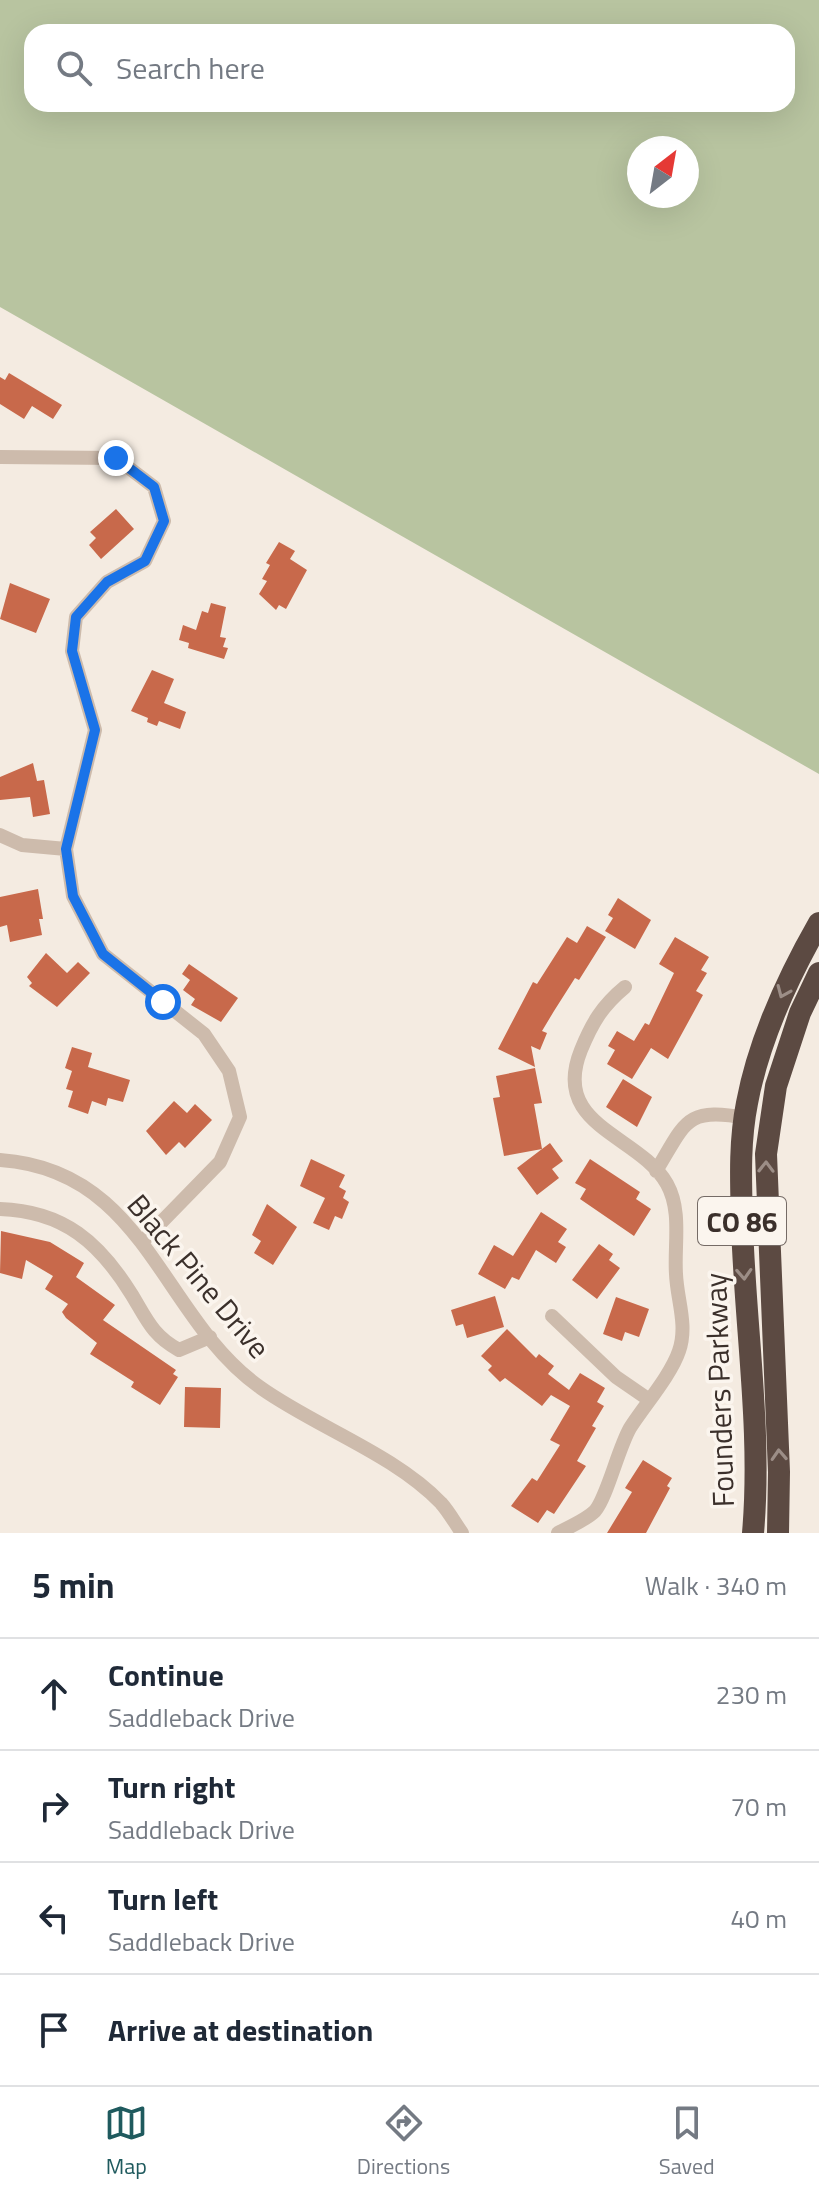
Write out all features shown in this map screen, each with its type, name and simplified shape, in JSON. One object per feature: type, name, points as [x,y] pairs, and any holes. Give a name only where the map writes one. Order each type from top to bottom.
[{"type":"highway","name":"Founders Parkway","points":[[753,1533],[755,1473],[741,1177],[745,1118],[767,1030],[789,979],[819,923]]},
{"type":"highway","name":"Founders Parkway","points":[[778,1533],[779,1472],[766,1154],[776,1086],[800,1013],[819,973]]},
{"type":"street","points":[[0,457],[116,458],[154,487],[164,521],[145,561],[107,582],[76,617],[72,651],[95,730],[66,849],[73,896],[103,954],[204,1034],[229,1071],[240,1117],[220,1162],[142,1242]]},
{"type":"street","points":[[0,835],[22,845],[66,849]]},
{"type":"street","points":[[558,1533],[595,1511],[623,1441],[678,1354],[684,1331],[676,1275],[675,1212],[666,1182],[595,1122],[582,1108],[574,1088],[576,1061],[592,1023],[604,1005],[625,987]]},
{"type":"street","points":[[656,1171],[686,1124],[695,1117],[711,1113],[745,1118]]},
{"type":"street","name":"Black Pine Drive","points":[[0,1160],[27,1162],[86,1188],[131,1226],[225,1358],[260,1388],[394,1468],[441,1503],[462,1533]]},
{"type":"street","points":[[0,1209],[55,1218],[91,1241],[118,1271],[159,1339],[179,1350],[210,1337]]},
{"type":"street","points":[[552,1316],[616,1377],[648,1399]]},
{"type":"green space","points":[[0,0],[819,0],[819,774],[0,307]]},
{"type":"building","points":[[9,373],[62,405],[53,419],[32,406],[24,419],[0,404],[0,377],[5,380]]},
{"type":"building","points":[[116,509],[134,529],[101,559],[89,545],[96,538],[90,532]]},
{"type":"building","points":[[279,542],[295,551],[290,559],[307,570],[286,609],[279,605],[276,610],[259,594],[267,581],[262,579],[270,565],[266,563]]},
{"type":"building","points":[[10,583],[50,599],[36,633],[0,619]]},
{"type":"building","points":[[211,603],[226,607],[220,637],[226,638],[223,647],[228,648],[224,659],[188,648],[189,643],[179,640],[183,625],[196,630],[202,611],[208,613]]},
{"type":"building","points":[[152,670],[174,679],[164,703],[186,712],[180,729],[159,721],[157,726],[147,722],[148,718],[131,711]]},
{"type":"building","points":[[33,763],[37,781],[44,780],[50,814],[33,817],[30,797],[0,800],[0,777]]},
{"type":"building","points":[[38,889],[42,935],[10,942],[7,925],[0,927],[0,897]]},
{"type":"building","points":[[618,898],[651,920],[635,949],[605,931],[613,918],[608,915]]},
{"type":"building","points":[[587,926],[606,937],[579,980],[575,978],[542,1031],[547,1033],[540,1050],[531,1046],[535,1067],[498,1049],[533,982],[537,984],[567,937],[577,943]]},
{"type":"building","points":[[675,937],[709,957],[701,970],[707,973],[696,991],[703,995],[668,1059],[651,1048],[632,1079],[607,1064],[615,1050],[608,1046],[617,1031],[634,1041],[645,1023],[649,1025],[674,973],[659,964]]},
{"type":"building","points":[[46,953],[67,973],[78,962],[90,973],[57,1007],[29,986],[32,983],[27,977]]},
{"type":"building","points":[[189,964],[238,998],[221,1022],[191,1005],[195,999],[183,990],[190,980],[182,974]]},
{"type":"building","points":[[72,1047],[92,1053],[88,1067],[130,1080],[123,1102],[108,1098],[106,1106],[92,1101],[88,1114],[68,1107],[73,1091],[66,1089],[72,1071],[65,1068]]},
{"type":"building","points":[[535,1068],[542,1103],[534,1104],[542,1149],[504,1156],[493,1098],[500,1097],[496,1076]]},
{"type":"building","points":[[623,1079],[652,1097],[637,1127],[606,1107]]},
{"type":"building","points":[[174,1101],[187,1113],[195,1104],[212,1120],[185,1148],[179,1142],[166,1155],[146,1131]]},
{"type":"building","points":[[550,1143],[563,1161],[552,1169],[559,1178],[537,1195],[517,1168]]},
{"type":"building","points":[[311,1159],[345,1175],[339,1187],[346,1191],[343,1198],[349,1202],[342,1219],[335,1216],[329,1230],[313,1223],[325,1198],[300,1186]]},
{"type":"building","points":[[590,1159],[640,1192],[636,1199],[651,1209],[634,1236],[580,1199],[586,1189],[575,1183]]},
{"type":"building","points":[[267,1204],[297,1227],[273,1265],[254,1253],[261,1241],[252,1235]]},
{"type":"building","points":[[541,1212],[567,1229],[558,1242],[566,1247],[556,1263],[536,1250],[519,1280],[512,1277],[505,1289],[478,1274],[494,1245],[513,1256]]},
{"type":"building","points":[[1,1231],[50,1242],[84,1263],[76,1277],[115,1305],[103,1320],[176,1370],[173,1374],[178,1377],[160,1405],[131,1387],[134,1382],[90,1354],[97,1343],[66,1318],[62,1312],[68,1304],[45,1289],[53,1276],[26,1260],[22,1279],[0,1273]]},
{"type":"building","points":[[599,1244],[613,1254],[609,1260],[620,1268],[597,1299],[572,1280]]},
{"type":"building","points":[[495,1296],[504,1327],[467,1338],[463,1324],[456,1326],[451,1310]]},
{"type":"building","points":[[616,1297],[649,1309],[639,1337],[625,1332],[622,1341],[603,1334]]},
{"type":"building","points":[[507,1329],[536,1358],[539,1354],[554,1366],[548,1374],[569,1390],[580,1373],[605,1388],[597,1402],[604,1406],[592,1426],[596,1428],[577,1461],[586,1466],[554,1514],[547,1510],[538,1523],[511,1506],[532,1478],[537,1481],[560,1445],[550,1440],[570,1406],[551,1395],[542,1406],[505,1378],[500,1382],[488,1370],[492,1366],[481,1356]]},
{"type":"building","points":[[185,1387],[221,1388],[220,1428],[184,1427]]},
{"type":"building","points":[[643,1460],[672,1478],[667,1486],[670,1488],[646,1533],[607,1533],[632,1492],[625,1488]]},
{"type":"route","points":[[116,458],[154,487],[164,521],[145,561],[107,582],[76,617],[72,651],[95,730],[66,849],[73,896],[103,954],[163,1002]]}]
